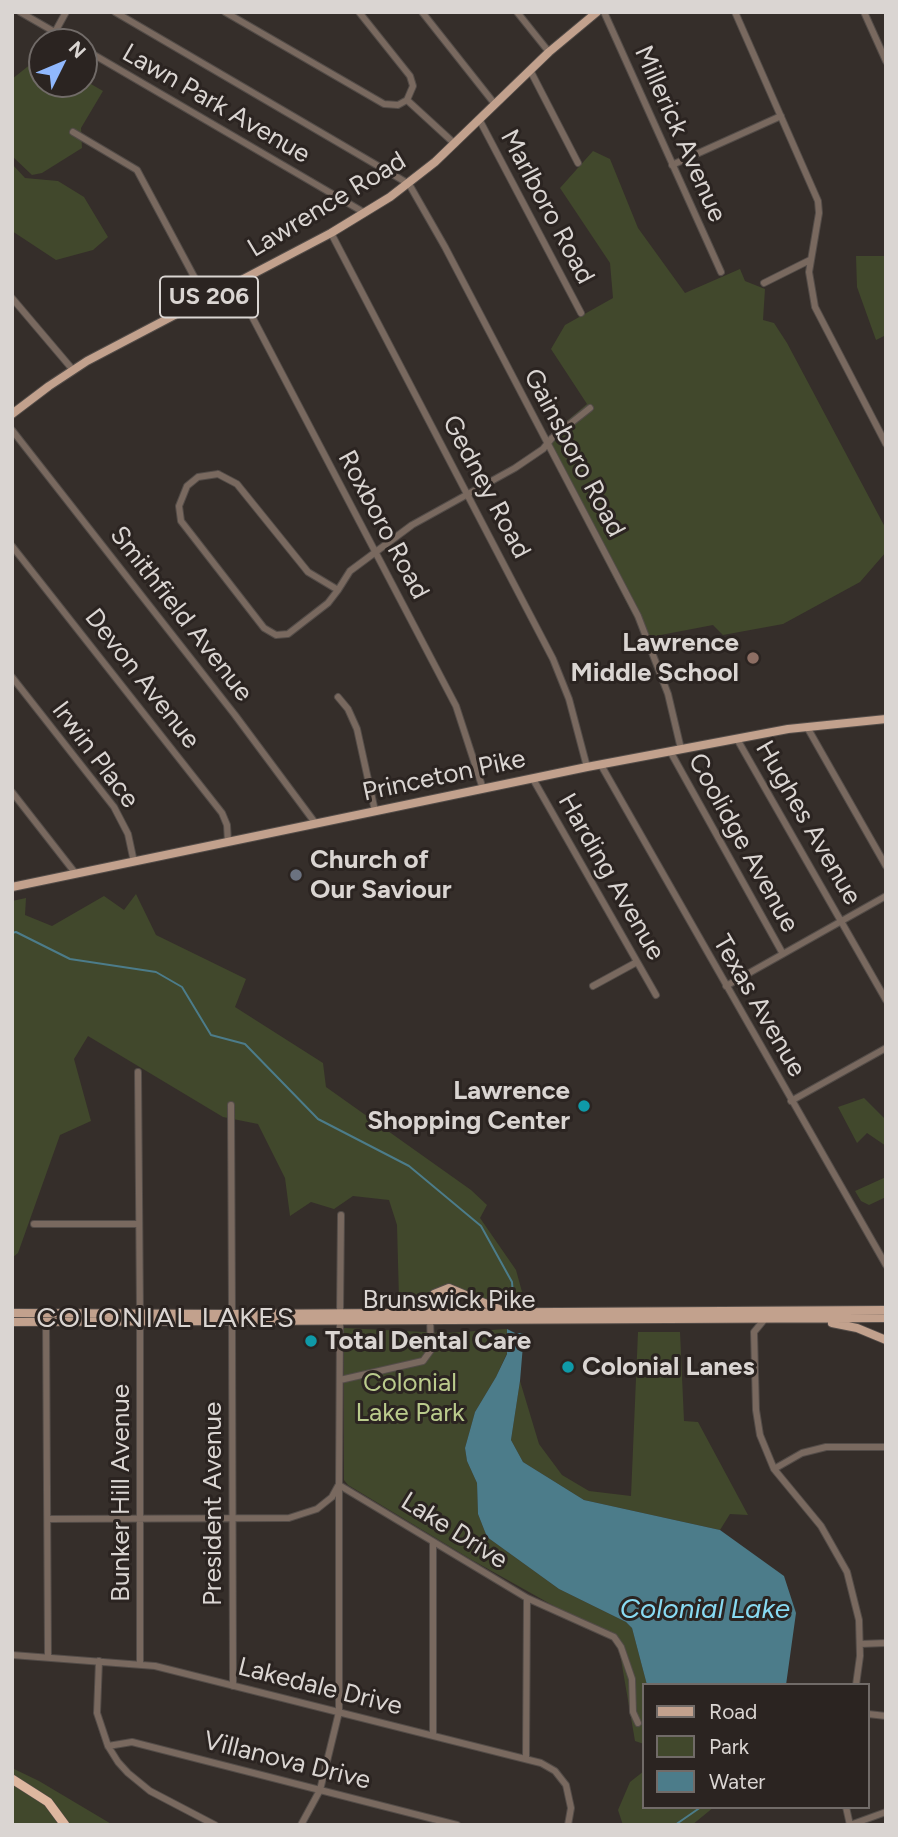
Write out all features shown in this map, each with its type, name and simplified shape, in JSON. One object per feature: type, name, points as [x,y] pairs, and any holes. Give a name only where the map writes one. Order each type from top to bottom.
[{"type":"highway","points":[[12,1779],[48,1802],[65,1825]]},
{"type":"main road","name":"Lawrence Road","points":[[12,414],[73,370],[331,233],[409,184],[455,144],[549,52],[597,12]]},
{"type":"main road","name":"Princeton Pike","points":[[12,887],[737,738],[886,719]]},
{"type":"main road","points":[[430,1317],[429,1304],[434,1294],[449,1288],[507,1314]]},
{"type":"main road","name":"Brunswick Pike","points":[[528,1316],[886,1310]]},
{"type":"main road","name":"Brunswick Pike","points":[[12,1313],[140,1318]]},
{"type":"main road","name":"Brunswick Pike","points":[[12,1322],[507,1314],[764,1320],[886,1318]]},
{"type":"main road","points":[[802,1319],[858,1328],[886,1340]]},
{"type":"street","points":[[20,12],[48,28]]},
{"type":"street","points":[[57,28],[66,12]]},
{"type":"street","points":[[115,12],[409,184]]},
{"type":"street","points":[[225,12],[384,104],[398,105],[407,100],[413,86],[410,76],[359,12]]},
{"type":"street","points":[[422,12],[494,103]]},
{"type":"street","points":[[517,12],[549,52]]},
{"type":"street","name":"Millerick Avenue","points":[[604,12],[720,272]]},
{"type":"street","points":[[735,12],[819,207],[810,260],[810,284],[815,307],[886,444]]},
{"type":"street","points":[[864,12],[886,61]]},
{"type":"street","name":"Lawn Park Avenue","points":[[98,57],[365,213]]},
{"type":"street","points":[[530,70],[578,163]]},
{"type":"street","points":[[407,100],[455,144]]},
{"type":"street","points":[[672,165],[781,116]]},
{"type":"street","name":"Marlboro Road","points":[[479,119],[581,313]]},
{"type":"street","points":[[73,132],[137,170],[206,299]]},
{"type":"street","name":"Gainsboro Road","points":[[409,184],[445,247],[649,641],[668,694],[681,749]]},
{"type":"street","name":"Gedney Road","points":[[331,233],[553,659],[572,709],[587,767]]},
{"type":"street","points":[[764,283],[810,260]]},
{"type":"street","name":"Roxboro Road","points":[[235,284],[456,706],[483,789]]},
{"type":"street","points":[[12,298],[73,370]]},
{"type":"street","points":[[338,590],[308,572],[232,480],[218,474],[205,475],[192,481],[183,492],[178,506],[184,527],[266,630],[282,635],[293,631],[328,603],[338,590],[350,570],[412,525],[515,468],[543,449],[590,408]]},
{"type":"street","name":"Smithfield Avenue","points":[[12,430],[235,715],[316,824]]},
{"type":"street","name":"Devon Avenue","points":[[12,546],[222,813],[228,825],[228,842]]},
{"type":"street","name":"Irwin Place","points":[[12,677],[114,807],[126,828],[134,862]]},
{"type":"street","points":[[338,697],[348,709],[357,729],[375,811]]},
{"type":"street","points":[[807,727],[886,866]]},
{"type":"street","name":"Hughes Avenue","points":[[737,738],[886,1000]]},
{"type":"street","name":"Coolidge Avenue","points":[[670,751],[783,954]]},
{"type":"street","name":"Texas Avenue","points":[[601,765],[886,1265]]},
{"type":"street","name":"Harding Avenue","points":[[533,779],[656,995]]},
{"type":"street","points":[[12,792],[76,874]]},
{"type":"street","points":[[726,986],[886,896]]},
{"type":"street","points":[[593,986],[637,962]]},
{"type":"street","points":[[791,1101],[886,1048]]},
{"type":"street","name":"Bunker Hill Avenue","points":[[138,1072],[140,1664]]},
{"type":"street","name":"President Avenue","points":[[231,1105],[233,1686]]},
{"type":"street","points":[[301,1825],[320,1790],[339,1712],[341,1216]]},
{"type":"street","points":[[34,1224],[139,1224]]},
{"type":"street","points":[[340,1380],[424,1361],[431,1350],[430,1317]]},
{"type":"street","points":[[741,1319],[754,1332]]},
{"type":"street","points":[[764,1320],[754,1332],[757,1424],[774,1469],[821,1526],[840,1557],[856,1604],[860,1644],[856,1683]]},
{"type":"street","points":[[46,1321],[48,1657]]},
{"type":"street","points":[[774,1469],[803,1453],[826,1447],[886,1447]]},
{"type":"street","points":[[48,1519],[299,1517],[325,1504],[339,1485]]},
{"type":"street","name":"Lake Drive","points":[[339,1485],[527,1598],[609,1633],[618,1640],[632,1679],[633,1712],[638,1723]]},
{"type":"street","points":[[433,1542],[433,1735]]},
{"type":"street","points":[[526,1759],[527,1598]]},
{"type":"street","points":[[860,1644],[886,1643]]},
{"type":"street","name":"Lakedale Drive","points":[[12,1655],[140,1664],[526,1759],[549,1767],[562,1778],[571,1801],[568,1825]]},
{"type":"street","points":[[99,1661],[97,1713],[108,1746],[118,1762],[139,1783],[215,1825]]},
{"type":"street","name":"Villanova Drive","points":[[108,1746],[132,1742],[457,1825]]},
{"type":"street","points":[[850,1825],[886,1812]]},
{"type":"green space","points":[[28,66],[28,98],[98,98],[98,88],[103,91],[81,128],[82,148],[42,173],[32,175],[12,156],[12,79]]},
{"type":"green space","points":[[593,151],[610,159],[638,228],[685,293],[740,269],[745,281],[765,289],[763,320],[774,323],[787,343],[886,529],[886,552],[860,582],[783,624],[723,635],[713,625],[645,638],[543,441],[587,404],[551,349],[565,325],[613,298],[610,263],[560,188]]},
{"type":"green space","points":[[12,164],[25,178],[58,181],[84,197],[108,237],[93,250],[56,260],[12,231]]},
{"type":"green space","points":[[856,256],[886,256],[886,335],[876,340],[857,287]]},
{"type":"green space","points":[[136,894],[156,935],[246,979],[235,1007],[323,1063],[326,1087],[471,1190],[487,1205],[480,1218],[516,1270],[524,1299],[399,1299],[397,1225],[389,1200],[353,1196],[334,1209],[311,1202],[290,1216],[285,1178],[258,1124],[223,1117],[88,1036],[74,1059],[91,1121],[60,1135],[18,1253],[12,1258],[12,901],[26,898],[25,915],[52,926],[104,896],[124,910]]},
{"type":"green space","points":[[864,1098],[886,1120],[886,1146],[867,1133],[857,1143],[838,1107]]},
{"type":"green space","points":[[886,1177],[886,1197],[869,1205],[861,1201],[855,1191]]},
{"type":"green space","name":"Colonial Lake Park","points":[[344,1328],[445,1333],[507,1329],[507,1353],[475,1412],[465,1448],[467,1461],[477,1483],[478,1514],[487,1537],[559,1589],[626,1622],[632,1628],[646,1683],[642,1683],[642,1743],[635,1741],[618,1642],[472,1560],[348,1485],[344,1480]]},
{"type":"green space","points":[[638,1332],[680,1332],[684,1421],[698,1422],[748,1515],[730,1514],[720,1530],[584,1500],[523,1462],[511,1440],[520,1381],[539,1444],[562,1475],[589,1491],[631,1496]]},
{"type":"green space","points":[[12,1768],[39,1781],[113,1825],[12,1825]]},
{"type":"green space","points":[[642,1773],[642,1809],[712,1809],[692,1825],[623,1825],[618,1810],[630,1782]]},
{"type":"water","name":"Colonial Lake","points":[[507,1329],[524,1333],[511,1440],[523,1462],[584,1500],[720,1530],[784,1576],[796,1613],[786,1683],[646,1683],[632,1628],[626,1622],[559,1589],[487,1537],[478,1514],[477,1483],[467,1461],[465,1448],[475,1412],[507,1354]]},
{"type":"waterway","points":[[12,933],[16,932],[70,959],[156,972],[182,987],[211,1035],[245,1044],[318,1119],[409,1166],[481,1226],[512,1282],[514,1308]]},
{"type":"waterway","points":[[675,1825],[698,1809]]},
{"type":"place","name":"Lawrence Middle School","points":[[753,658]]},
{"type":"place","name":"Church of Our Saviour","points":[[296,875]]},
{"type":"place","name":"Lawrence Shopping Center","points":[[584,1106]]},
{"type":"place","name":"Total Dental Care","points":[[311,1341]]},
{"type":"place","name":"Colonial Lanes","points":[[568,1367]]},
{"type":"district","name":"COLONIAL LAKES","points":[[166,1319]]}]
